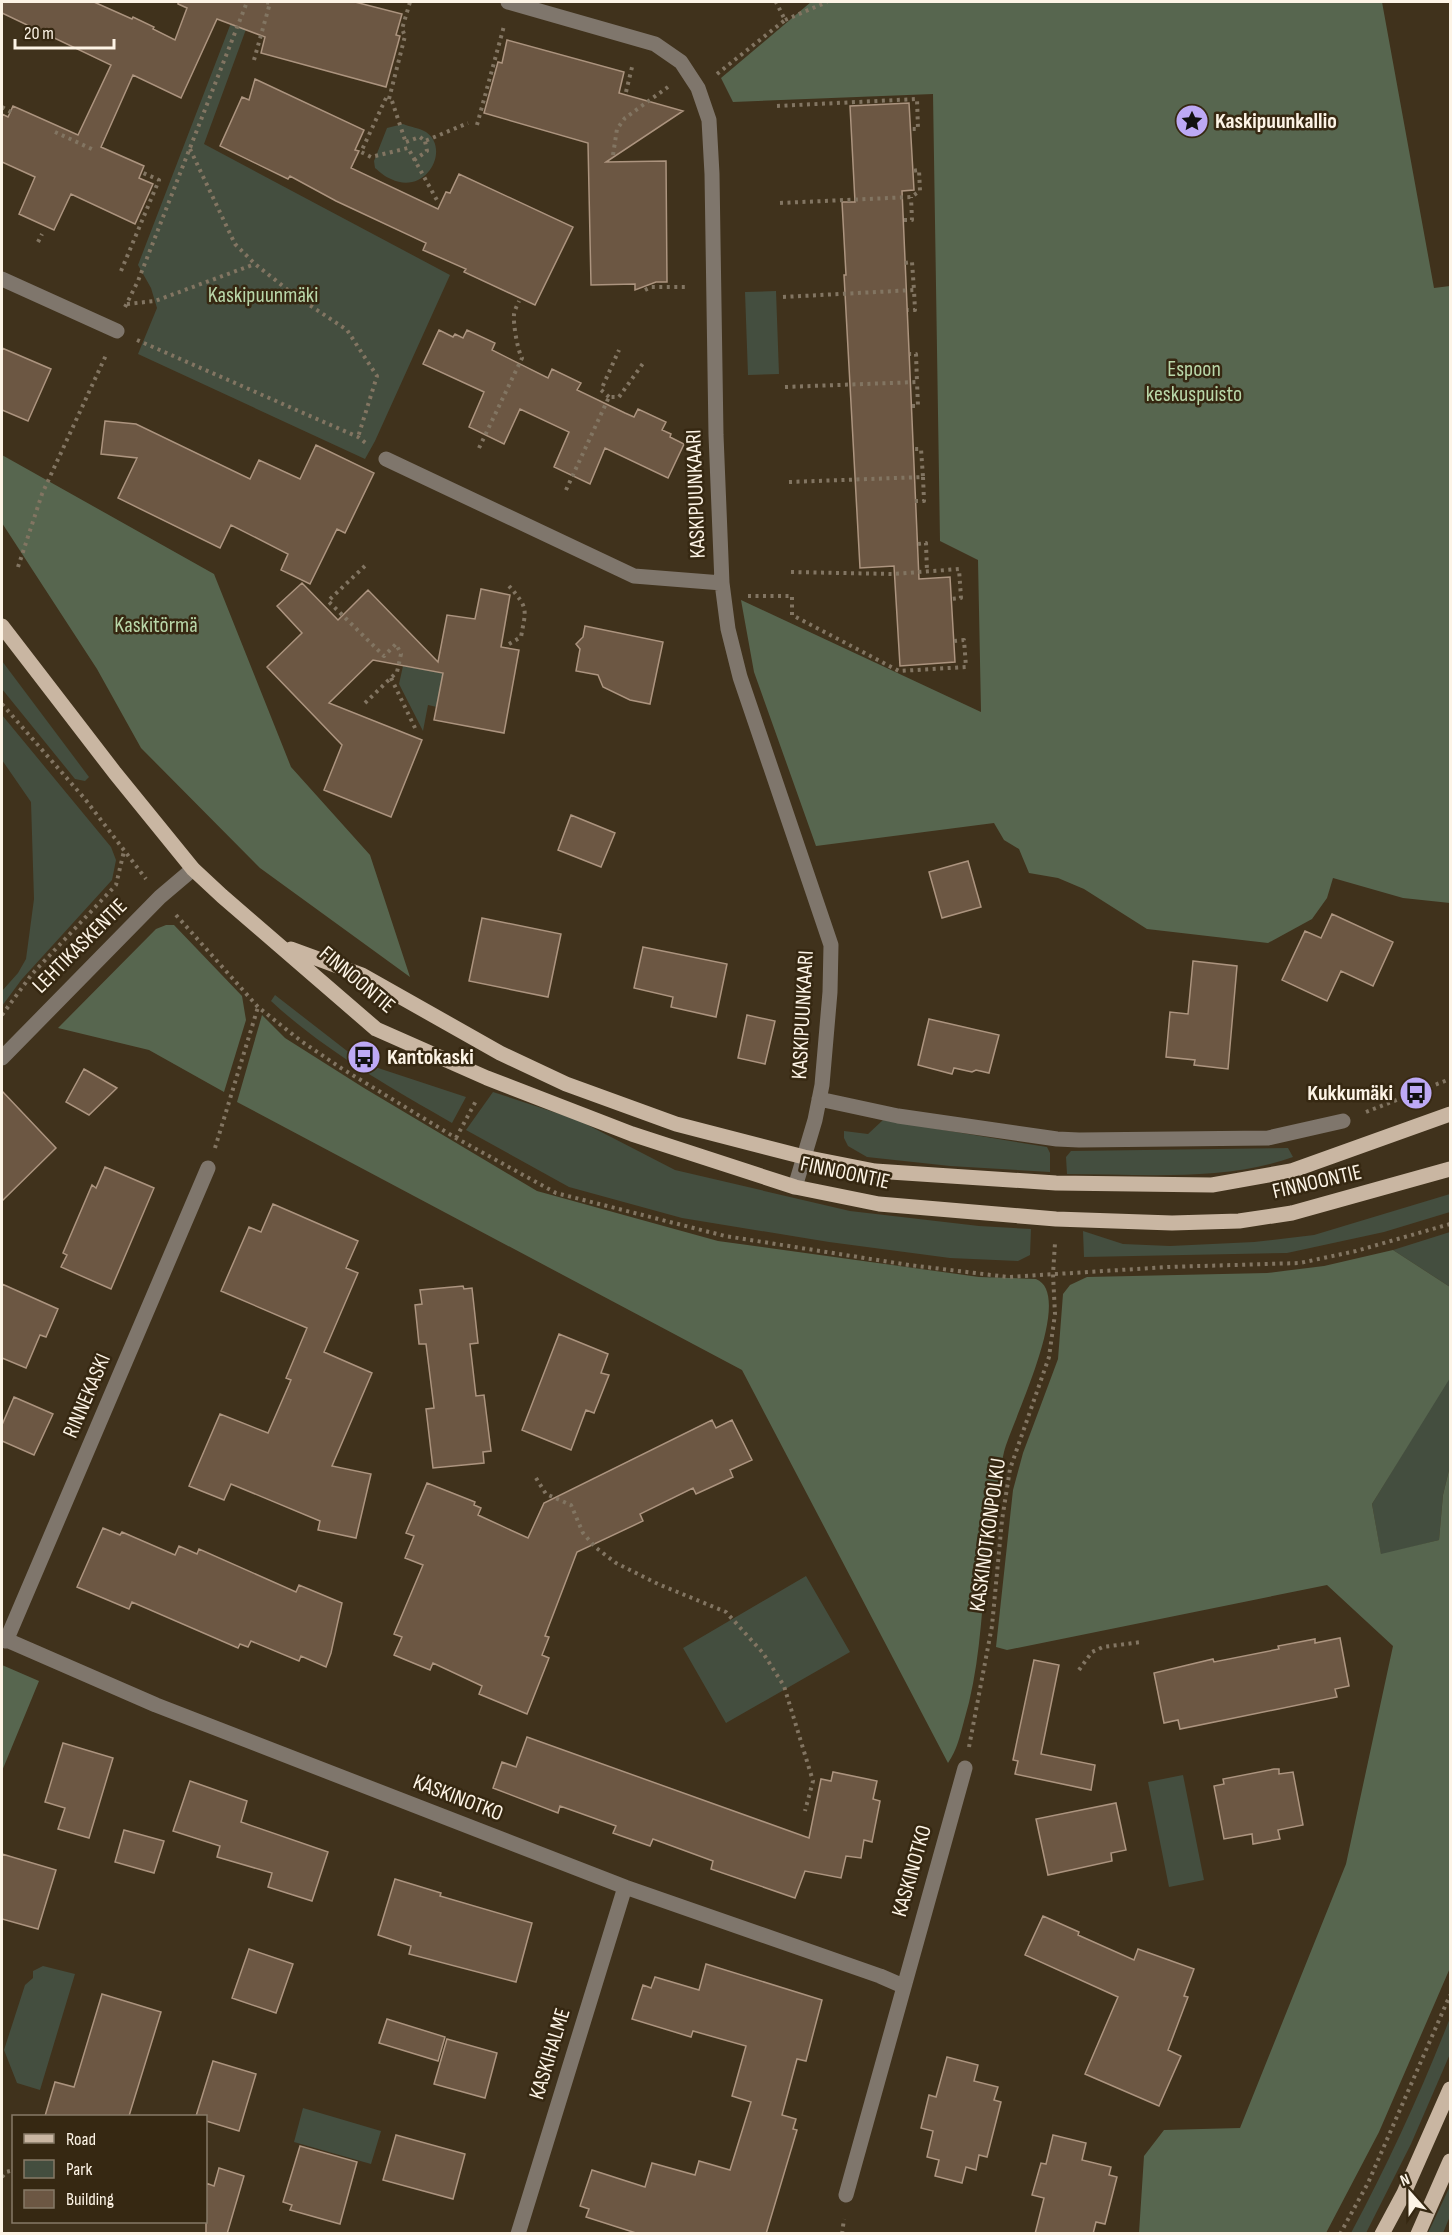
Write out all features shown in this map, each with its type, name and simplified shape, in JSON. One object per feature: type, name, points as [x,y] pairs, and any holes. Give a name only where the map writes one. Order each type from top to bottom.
[{"type":"main road","name":"FINNOONTIE","points":[[2,626],[111,768],[193,869],[376,1029],[487,1078],[632,1134],[795,1187],[879,1204],[1056,1220],[1172,1223],[1239,1221],[1292,1213],[1450,1169]]},
{"type":"main road","name":"FINNOONTIE","points":[[282,946],[362,975],[500,1053],[566,1084],[676,1124],[804,1157],[875,1171],[1056,1183],[1212,1185],[1291,1171],[1450,1114]]},
{"type":"main road","points":[[1382,2234],[1404,2193],[1450,2089]]},
{"type":"main road","points":[[1418,2234],[1450,2161]]},
{"type":"street","name":"KASKIPUUNKAARI","points":[[509,2],[655,44],[669,52],[681,62],[698,88],[709,120],[716,423],[723,590],[728,629],[740,678],[831,945],[830,992],[819,1100],[795,1187]]},
{"type":"street","points":[[2,279],[117,331]]},
{"type":"street","points":[[386,459],[634,576],[723,590]]},
{"type":"street","name":"LEHTIKASKENTIE","points":[[2,1058],[160,897],[193,869]]},
{"type":"street","name":"KASKIPUUNKAARI","points":[[819,1100],[908,1118],[1068,1140],[1268,1138],[1343,1122]]},
{"type":"street","name":"RINNEKASKI","points":[[4,1639],[208,1168]]},
{"type":"street","name":"KASKINOTKO","points":[[4,1639],[156,1705],[625,1887],[903,1986]]},
{"type":"street","name":"KASKINOTKO","points":[[846,2195],[965,1768]]},
{"type":"street","name":"KASKIHALME","points":[[518,2234],[625,1887]]},
{"type":"path","points":[[18,567],[42,494],[138,281],[247,2]]},
{"type":"path","points":[[254,60],[270,3],[265,2]]},
{"type":"path","points":[[408,148],[371,157],[361,152],[389,99],[405,36],[402,29],[410,2]]},
{"type":"path","points":[[477,125],[509,2]]},
{"type":"path","points":[[776,2],[785,20]]},
{"type":"path","points":[[698,88],[785,20],[827,2]]},
{"type":"path","points":[[614,155],[617,129],[625,118],[662,90],[676,83]]},
{"type":"path","points":[[389,99],[408,148],[438,202]]},
{"type":"path","points":[[777,106],[917,99],[918,129],[911,129]]},
{"type":"path","points":[[2,107],[11,112]]},
{"type":"path","points":[[425,141],[468,123]]},
{"type":"path","points":[[55,132],[94,150]]},
{"type":"path","points":[[406,142],[420,137],[425,141],[427,151],[414,160]]},
{"type":"path","points":[[190,149],[236,244],[255,264],[293,294],[347,330],[377,376],[358,437]]},
{"type":"path","points":[[780,203],[911,196],[920,191],[919,170],[912,171]]},
{"type":"path","points":[[121,272],[159,180],[141,172]]},
{"type":"path","points":[[904,220],[912,220],[911,196]]},
{"type":"path","points":[[38,242],[42,234]]},
{"type":"path","points":[[905,262],[912,262],[914,290],[915,310],[908,310]]},
{"type":"path","points":[[126,304],[155,301],[255,264]]},
{"type":"path","points":[[645,290],[651,287],[699,287]]},
{"type":"path","points":[[783,297],[914,290]]},
{"type":"path","points":[[479,448],[522,358],[517,352],[518,341],[514,315],[519,302]]},
{"type":"path","points":[[117,331],[358,437],[386,459]]},
{"type":"path","points":[[619,350],[601,390],[609,397],[619,397],[644,362]]},
{"type":"path","points":[[910,354],[916,354],[918,406],[912,406]]},
{"type":"path","points":[[785,387],[917,382]]},
{"type":"path","points":[[566,490],[609,397]]},
{"type":"path","points":[[914,449],[921,449],[924,501],[915,501]]},
{"type":"path","points":[[789,482],[923,477]]},
{"type":"path","points":[[918,544],[926,543],[927,572]]},
{"type":"path","points":[[365,703],[397,672],[401,654],[396,644],[384,656],[328,601],[367,564]]},
{"type":"path","points":[[791,572],[893,574],[959,569],[960,598],[951,599]]},
{"type":"path","points":[[509,586],[523,602],[526,610],[521,637],[509,644]]},
{"type":"path","points":[[723,590],[792,596],[792,615],[899,671],[966,667],[964,640],[954,641]]},
{"type":"path","points":[[391,678],[417,732]]},
{"type":"path","points":[[2,1015],[32,974],[116,885],[124,850]]},
{"type":"path","points":[[208,1168],[258,1007]]},
{"type":"path","points":[[1343,1122],[1450,1079]]},
{"type":"path","name":"KASKINOTKONPOLKU","points":[[965,1768],[992,1626],[1002,1520],[1010,1468],[1049,1357],[1055,1314],[1053,1275],[1168,1267],[1300,1263],[1356,1251],[1450,1224]]},
{"type":"path","points":[[536,1478],[546,1494],[571,1505],[583,1533],[595,1547],[616,1563],[648,1579],[726,1612],[763,1653],[784,1686],[813,1781],[805,1811]]},
{"type":"path","points":[[1079,1670],[1092,1652],[1103,1647],[1141,1642]]},
{"type":"path","points":[[1340,2234],[1368,2183],[1450,1995]]},
{"type":"green space","name":"Kaskipuunmäki","points":[[239,2],[256,2],[204,144],[450,275],[365,459],[138,354],[157,308],[151,288],[138,265]]},
{"type":"green space","name":"Espoon keskuspuisto","points":[[811,2],[1382,2],[1434,288],[1450,286],[1450,903],[1403,898],[1333,878],[1327,898],[1312,919],[1268,943],[1147,929],[1084,889],[1058,878],[1029,873],[1019,849],[1004,840],[994,823],[816,846],[754,672],[741,600],[981,712],[978,560],[940,541],[933,94],[733,102],[721,78]]},
{"type":"green space","points":[[403,124],[426,132],[433,140],[436,149],[431,168],[424,176],[404,183],[383,174],[375,168],[374,161],[387,128]]},
{"type":"green space","points":[[776,291],[779,374],[748,375],[745,292]]},
{"type":"green space","name":"Kaskitörmä","points":[[2,455],[214,574],[291,767],[370,855],[410,977],[260,868],[141,748],[97,669],[2,523]]},
{"type":"green space","points":[[2,661],[89,777],[85,781],[75,779],[2,689]]},
{"type":"green space","points":[[403,666],[443,673],[437,707],[428,705],[423,731],[399,684]]},
{"type":"green space","points":[[2,715],[111,847],[116,860],[112,880],[22,979],[2,1006],[2,991],[18,973],[26,959],[34,899],[31,802],[2,760]]},
{"type":"green space","points":[[174,925],[242,996],[246,1020],[224,1092],[149,1050],[58,1028],[156,929]]},
{"type":"green space","points":[[275,995],[351,1054],[372,1066],[466,1097],[452,1123],[335,1052],[271,1001]]},
{"type":"green space","points":[[262,1015],[285,1038],[537,1191],[718,1241],[979,1277],[1036,1279],[1046,1290],[1049,1309],[1045,1333],[1038,1361],[1004,1452],[995,1495],[987,1554],[979,1645],[973,1683],[960,1737],[948,1763],[742,1370],[237,1102]]},
{"type":"green space","points":[[493,1092],[578,1120],[675,1170],[850,1211],[979,1226],[1031,1229],[1030,1255],[1018,1261],[950,1258],[829,1242],[682,1218],[569,1187],[466,1130]]},
{"type":"green space","points":[[883,1120],[1047,1147],[1050,1153],[1050,1172],[950,1166],[867,1157],[848,1146],[844,1138],[844,1131],[868,1134]]},
{"type":"green space","points":[[1288,1148],[1293,1157],[1239,1170],[1181,1175],[1067,1174],[1066,1157],[1071,1151]]},
{"type":"green space","points":[[1450,1194],[1450,1212],[1384,1232],[1287,1253],[1084,1257],[1083,1231],[1123,1244],[1170,1246],[1254,1242],[1314,1235]]},
{"type":"green space","points":[[1450,1232],[1450,1287],[1393,1250]]},
{"type":"green space","points":[[1393,1250],[1450,1287],[1450,1378],[1372,1504],[1381,1554],[1439,1540],[1443,1495],[1450,1466],[1450,1968],[1379,2132],[1326,2233],[1139,2233],[1144,2156],[1164,2130],[1240,2128],[1346,1864],[1393,1646],[1327,1585],[1007,1650],[996,1647],[1013,1490],[1023,1453],[1058,1359],[1063,1294],[1070,1285],[1087,1277],[1267,1273],[1324,1266]]},
{"type":"green space","points":[[1450,1376],[1450,1466],[1443,1495],[1439,1540],[1381,1555],[1372,1504]]},
{"type":"green space","points":[[806,1576],[850,1652],[726,1723],[683,1648]]},
{"type":"green space","points":[[2,1665],[39,1681],[2,1771]]},
{"type":"green space","points":[[1183,1775],[1204,1880],[1169,1887],[1148,1782]]},
{"type":"green space","points":[[43,1966],[75,1974],[40,2090],[17,2083],[4,2050],[25,1985],[33,1978],[33,1971]]},
{"type":"green space","points":[[1450,2018],[1450,2054],[1411,2144],[1366,2233],[1351,2233],[1404,2127]]},
{"type":"green space","points":[[303,2108],[381,2131],[371,2164],[294,2142]]},
{"type":"green space","points":[[1450,2186],[1450,2216],[1443,2233],[1428,2233]]},
{"type":"building","points":[[2,2],[94,2],[132,19],[133,17],[175,40],[187,8],[178,2],[355,2],[402,14],[396,35],[400,36],[386,87],[261,53],[265,37],[217,19],[181,98],[133,75],[101,147],[144,166],[139,178],[153,184],[135,224],[71,194],[54,230],[19,214],[35,177],[2,162],[2,114],[8,117],[13,106],[78,135],[111,65],[2,13]]},
{"type":"building","points":[[507,40],[624,72],[619,93],[683,111],[606,162],[666,161],[667,282],[656,282],[635,290],[635,284],[591,285],[588,143],[484,113],[498,62],[502,63]]},
{"type":"building","points":[[255,79],[364,130],[355,150],[359,151],[351,168],[438,209],[446,192],[450,193],[459,174],[573,227],[535,305],[464,272],[466,269],[423,250],[426,243],[336,201],[290,176],[288,179],[220,146],[242,97],[249,100]]},
{"type":"building","points":[[909,103],[914,190],[902,191],[919,579],[950,577],[955,662],[900,666],[894,566],[860,568],[842,202],[855,202],[850,106]]},
{"type":"building","points":[[439,330],[453,337],[455,334],[463,338],[467,330],[495,343],[492,350],[548,378],[552,369],[581,383],[577,390],[625,413],[634,417],[638,409],[666,422],[662,430],[684,444],[668,478],[605,448],[590,484],[554,467],[569,432],[520,409],[504,444],[469,427],[484,392],[423,364]]},
{"type":"building","points":[[2,348],[51,369],[28,421],[2,410]]},
{"type":"building","points":[[105,421],[136,424],[250,479],[259,460],[300,479],[316,445],[374,473],[345,533],[337,529],[310,584],[281,570],[288,554],[231,525],[220,548],[118,498],[137,458],[101,454]]},
{"type":"building","points":[[302,583],[338,620],[368,590],[438,662],[447,615],[475,619],[481,589],[510,595],[501,647],[519,650],[504,733],[434,720],[443,673],[373,660],[329,703],[422,740],[391,817],[324,790],[342,745],[267,667],[302,633],[277,606]]},
{"type":"building","points":[[585,626],[663,642],[650,704],[630,700],[603,687],[598,675],[576,671],[580,649],[576,644],[583,637]]},
{"type":"building","points":[[571,815],[615,833],[601,867],[558,850]]},
{"type":"building","points":[[968,861],[981,907],[942,918],[929,872]]},
{"type":"building","points":[[1332,914],[1393,942],[1373,986],[1341,971],[1327,1001],[1282,980],[1305,931],[1321,938]]},
{"type":"building","points":[[482,918],[561,934],[548,997],[469,981]]},
{"type":"building","points":[[643,947],[727,964],[716,1017],[671,1007],[673,997],[634,988]]},
{"type":"building","points":[[1193,961],[1237,966],[1228,1069],[1194,1065],[1195,1060],[1166,1057],[1170,1012],[1188,1014]]},
{"type":"building","points":[[747,1015],[775,1021],[765,1064],[738,1058]]},
{"type":"building","points":[[929,1019],[999,1035],[989,1073],[954,1068],[952,1074],[918,1065]]},
{"type":"building","points":[[84,1069],[117,1088],[89,1115],[66,1102]]},
{"type":"building","points":[[2,1091],[56,1148],[2,1201]]},
{"type":"building","points":[[105,1167],[154,1188],[111,1289],[61,1267],[67,1255],[63,1253],[92,1185],[96,1188]]},
{"type":"building","points":[[273,1204],[358,1241],[346,1268],[358,1273],[324,1352],[372,1373],[332,1466],[371,1474],[356,1538],[318,1530],[320,1521],[231,1484],[224,1500],[189,1486],[220,1414],[268,1433],[291,1380],[286,1378],[307,1328],[221,1291],[249,1227],[261,1232]]},
{"type":"building","points":[[2,1284],[58,1309],[46,1337],[40,1335],[26,1368],[2,1358]]},
{"type":"building","points":[[463,1286],[464,1289],[472,1288],[478,1343],[470,1344],[476,1396],[484,1395],[491,1451],[483,1452],[484,1463],[433,1468],[426,1409],[434,1408],[426,1344],[419,1344],[415,1305],[422,1304],[420,1290]]},
{"type":"building","points":[[559,1334],[608,1354],[601,1373],[609,1375],[594,1413],[586,1410],[571,1450],[522,1430]]},
{"type":"building","points":[[14,1397],[53,1414],[34,1455],[2,1441],[2,1425]]},
{"type":"building","points":[[712,1420],[716,1428],[732,1420],[752,1460],[730,1470],[733,1477],[696,1494],[693,1488],[640,1514],[643,1521],[577,1552],[545,1636],[549,1637],[542,1655],[549,1658],[527,1714],[479,1694],[482,1686],[433,1663],[430,1670],[394,1655],[402,1637],[394,1634],[423,1565],[405,1558],[414,1536],[406,1533],[427,1483],[475,1502],[474,1505],[481,1508],[478,1515],[528,1538],[544,1503]]},
{"type":"building","points":[[103,1528],[120,1535],[122,1532],[175,1555],[179,1546],[197,1554],[199,1549],[296,1592],[299,1585],[342,1603],[326,1667],[301,1656],[299,1661],[251,1641],[248,1647],[240,1644],[238,1648],[132,1602],[129,1609],[77,1587]]},
{"type":"building","points":[[1340,1638],[1349,1686],[1335,1689],[1337,1697],[1180,1729],[1178,1720],[1164,1723],[1154,1673],[1213,1659],[1214,1662],[1279,1649],[1278,1646],[1315,1639],[1315,1643]]},
{"type":"building","points":[[1034,1660],[1059,1665],[1041,1754],[1095,1765],[1091,1790],[1015,1774],[1018,1761],[1013,1760]]},
{"type":"building","points":[[527,1737],[809,1838],[821,1779],[831,1781],[833,1772],[877,1781],[873,1799],[880,1801],[872,1842],[864,1840],[861,1858],[846,1856],[841,1878],[805,1871],[795,1898],[711,1869],[713,1861],[653,1839],[650,1846],[613,1833],[616,1826],[560,1806],[558,1813],[493,1788],[502,1762],[516,1767]]},
{"type":"building","points":[[63,1743],[113,1758],[89,1838],[58,1829],[65,1808],[45,1802]]},
{"type":"building","points":[[1279,1769],[1279,1774],[1293,1772],[1303,1825],[1278,1830],[1280,1839],[1253,1844],[1252,1834],[1224,1839],[1214,1786],[1224,1784],[1223,1779]]},
{"type":"building","points":[[190,1781],[247,1801],[241,1822],[328,1852],[312,1901],[268,1887],[272,1873],[217,1857],[220,1846],[173,1831]]},
{"type":"building","points":[[1116,1803],[1126,1850],[1111,1853],[1112,1861],[1048,1875],[1036,1819]]},
{"type":"building","points":[[124,1830],[164,1841],[154,1873],[115,1862]]},
{"type":"building","points":[[2,1854],[56,1870],[38,1929],[2,1919]]},
{"type":"building","points":[[395,1879],[441,1893],[440,1896],[532,1923],[516,1982],[409,1954],[411,1946],[378,1935]]},
{"type":"building","points":[[1043,1916],[1079,1932],[1078,1935],[1134,1960],[1138,1949],[1194,1969],[1184,1996],[1188,1997],[1168,2050],[1181,2056],[1159,2106],[1085,2074],[1118,1997],[1025,1955]]},
{"type":"building","points":[[249,1949],[293,1964],[276,2013],[232,1998]]},
{"type":"building","points":[[706,1964],[822,2000],[806,2061],[797,2059],[782,2115],[796,2119],[793,2129],[797,2130],[766,2234],[639,2234],[586,2217],[589,2209],[580,2206],[592,2170],[645,2187],[652,2163],[695,2175],[699,2161],[730,2170],[751,2102],[732,2096],[746,2046],[693,2031],[691,2037],[632,2019],[643,1985],[651,1988],[655,1977],[699,1990]]},
{"type":"building","points":[[102,1994],[161,2012],[129,2115],[45,2115],[55,2082],[74,2087]]},
{"type":"building","points":[[387,2019],[445,2037],[438,2061],[379,2043]]},
{"type":"building","points":[[447,2039],[497,2053],[485,2098],[434,2084]]},
{"type":"building","points":[[947,2057],[978,2065],[974,2081],[998,2087],[994,2100],[1001,2102],[987,2157],[979,2155],[976,2170],[966,2167],[962,2183],[935,2176],[939,2160],[927,2157],[933,2131],[921,2128],[929,2095],[936,2097]]},
{"type":"building","points":[[213,2061],[256,2074],[239,2131],[207,2121],[207,2115],[196,2115]]},
{"type":"building","points":[[396,2135],[465,2154],[453,2199],[383,2180]]},
{"type":"building","points":[[1053,2135],[1086,2143],[1082,2160],[1111,2167],[1109,2175],[1117,2177],[1105,2224],[1096,2222],[1093,2234],[1035,2234],[1044,2198],[1032,2195],[1041,2163],[1046,2164]]},
{"type":"building","points":[[300,2146],[357,2162],[340,2224],[290,2210],[292,2205],[283,2202]]},
{"type":"building","points":[[219,2168],[244,2176],[227,2234],[206,2234],[207,2183],[214,2186]]},
{"type":"place","name":"Kaskipuunkallio","points":[[1192,121]]},
{"type":"place","name":"Kantokaski","points":[[364,1057]]},
{"type":"place","name":"Kukkumäki","points":[[1416,1093]]}]
